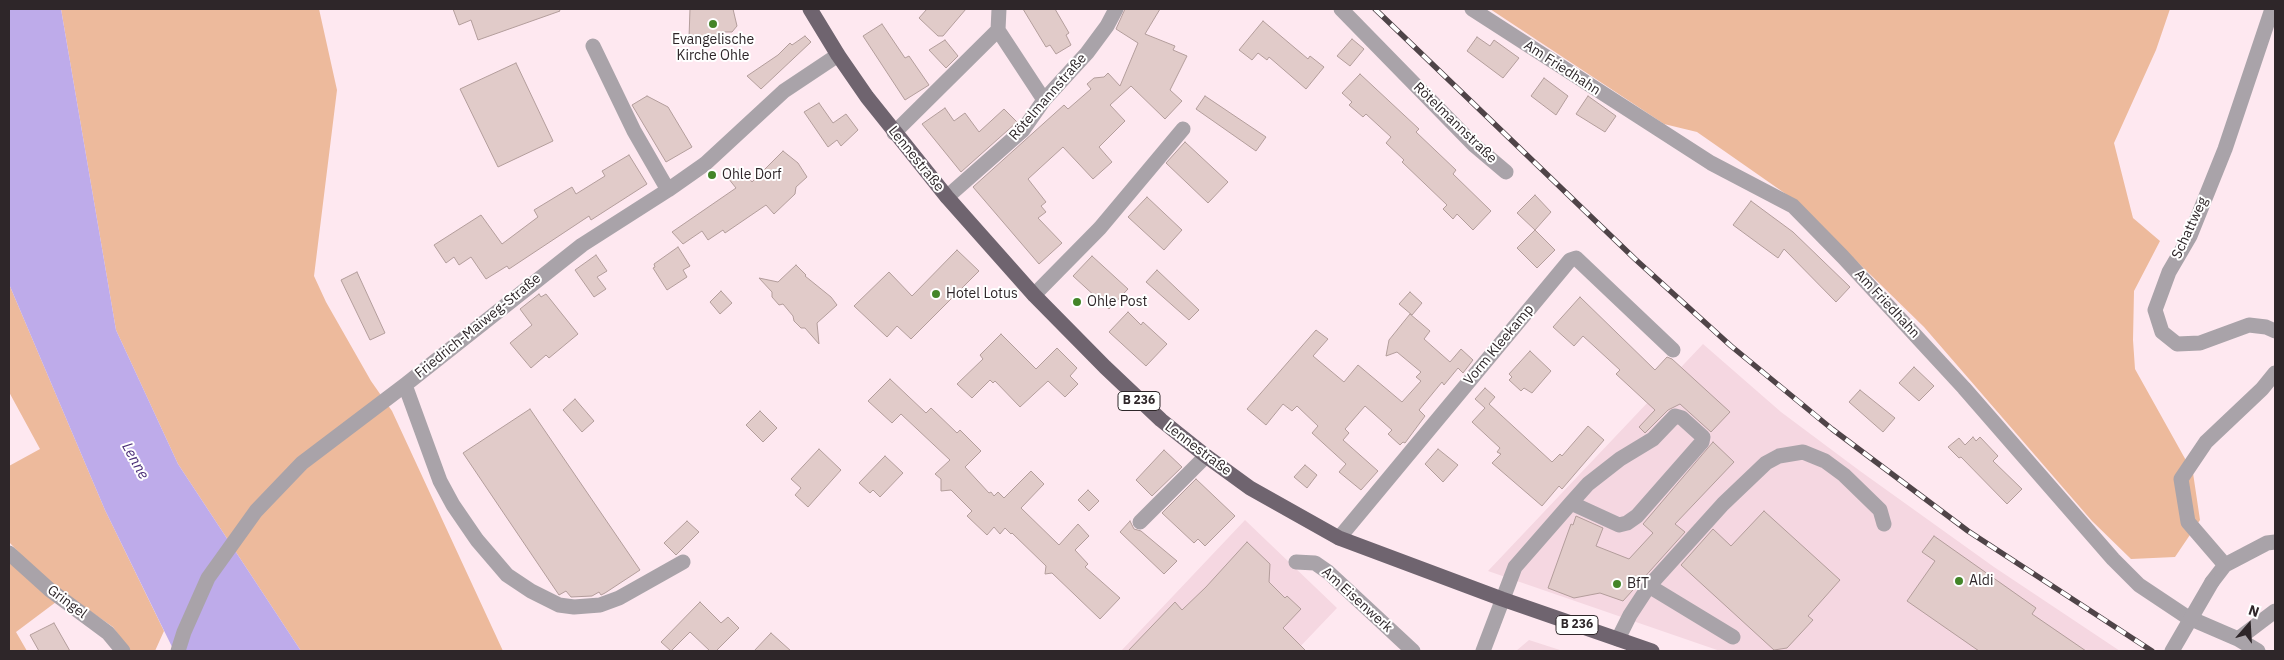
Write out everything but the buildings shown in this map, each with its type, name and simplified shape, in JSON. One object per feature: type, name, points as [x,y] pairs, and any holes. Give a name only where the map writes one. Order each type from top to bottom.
[{"type":"main road","name":"Lennestraße","points":[[810,9],[838,55],[894,133],[947,197],[1034,295],[1130,393],[1206,456],[1250,488],[1339,538],[1502,599],[1652,651]]},
{"type":"street","points":[[999,9],[998,30],[1044,100]]},
{"type":"street","name":"Rötelmannstraße","points":[[947,197],[1023,130],[1044,100],[1087,52],[1107,26],[1116,9]]},
{"type":"street","name":"Rötelmannstraße","points":[[1341,9],[1474,144],[1506,172]]},
{"type":"street","name":"Am Friedhahn","points":[[1472,9],[1711,163],[1793,206],[1958,381],[2113,559],[2139,585],[2187,616],[2238,639],[2258,651]]},
{"type":"street","name":"Schattweg","points":[[2272,9],[2221,158],[2190,236],[2169,272],[2155,310],[2162,332],[2177,344],[2200,343],[2249,324],[2266,327],[2275,331]]},
{"type":"street","points":[[894,133],[998,30]]},
{"type":"street","points":[[593,46],[634,131],[668,190]]},
{"type":"street","name":"Friedrich-Maiweg-Straße","points":[[178,651],[184,632],[208,578],[256,511],[302,463],[376,408],[582,244],[706,164],[784,91],[838,55]]},
{"type":"street","points":[[1034,295],[1100,228],[1183,129]]},
{"type":"street","name":"Vorm Kleekamp","points":[[1339,538],[1570,260],[1576,258],[1673,350]]},
{"type":"street","points":[[2225,565],[2188,522],[2181,479],[2206,442],[2262,389],[2275,373]]},
{"type":"street","points":[[405,385],[440,481],[453,505],[477,540],[507,574],[530,591],[559,605],[574,607],[600,605],[620,598],[683,562]]},
{"type":"street","points":[[1483,651],[1515,567],[1588,484],[1620,459],[1654,440],[1675,416],[1682,418],[1703,437],[1702,442],[1627,524],[1619,525],[1572,503]]},
{"type":"street","points":[[1618,640],[1630,615],[1649,586],[1723,504],[1766,463],[1791,453],[1803,452],[1814,456],[1844,475],[1880,510],[1884,524]]},
{"type":"street","points":[[1140,522],[1206,456]]},
{"type":"street","points":[[2172,651],[2212,582],[2225,565],[2267,543],[2275,542]]},
{"type":"street","name":"Gringel","points":[[9,553],[50,590],[108,633],[123,651]]},
{"type":"street","name":"Am Eisenwerk","points":[[1296,562],[1315,563],[1328,572],[1413,651]]},
{"type":"street","points":[[1649,586],[1733,638]]},
{"type":"street","points":[[2238,639],[2275,611]]},
{"type":"shaded area","points":[[61,9],[319,9],[337,90],[314,276],[326,302],[371,381],[392,411],[503,651],[301,651],[178,464],[116,330]]},
{"type":"shaded area","points":[[1490,9],[2170,9],[2156,50],[2114,143],[2133,218],[2160,241],[2134,291],[2133,340],[2135,369],[2193,473],[2200,520],[2175,557],[2131,559],[2092,521],[1924,327],[1793,199],[1697,132],[1664,124]]},
{"type":"shaded area","points":[[9,284],[105,510],[164,631],[155,651],[130,651],[113,627],[45,580],[9,542],[9,466],[40,449],[9,392]]},
{"type":"shaded area","points":[[1703,344],[1781,412],[1860,471],[1994,567],[2120,651],[1720,651],[1488,571]]},
{"type":"shaded area","points":[[1245,520],[1337,608],[1296,651],[1121,651]]},
{"type":"shaded area","points":[[9,559],[56,602],[16,632],[27,651],[9,651]]},
{"type":"shaded area","points":[[1529,640],[1563,651],[1516,651]]},
{"type":"water","name":"Lenne","points":[[9,9],[61,9],[116,330],[178,464],[301,651],[174,651],[105,510],[9,284]]},
{"type":"railway","points":[[1375,9],[1635,259],[1731,346],[1832,429],[1968,531],[2152,651]]},
{"type":"place","name":"Evangelische Kirche Ohle","points":[[713,24]]},
{"type":"place","name":"Ohle Dorf","points":[[712,175]]},
{"type":"place","name":"Hotel Lotus","points":[[936,294]]},
{"type":"place","name":"Ohle Post","points":[[1077,302]]},
{"type":"place","name":"Aldi","points":[[1959,581]]},
{"type":"place","name":"BfT","points":[[1617,584]]}]
